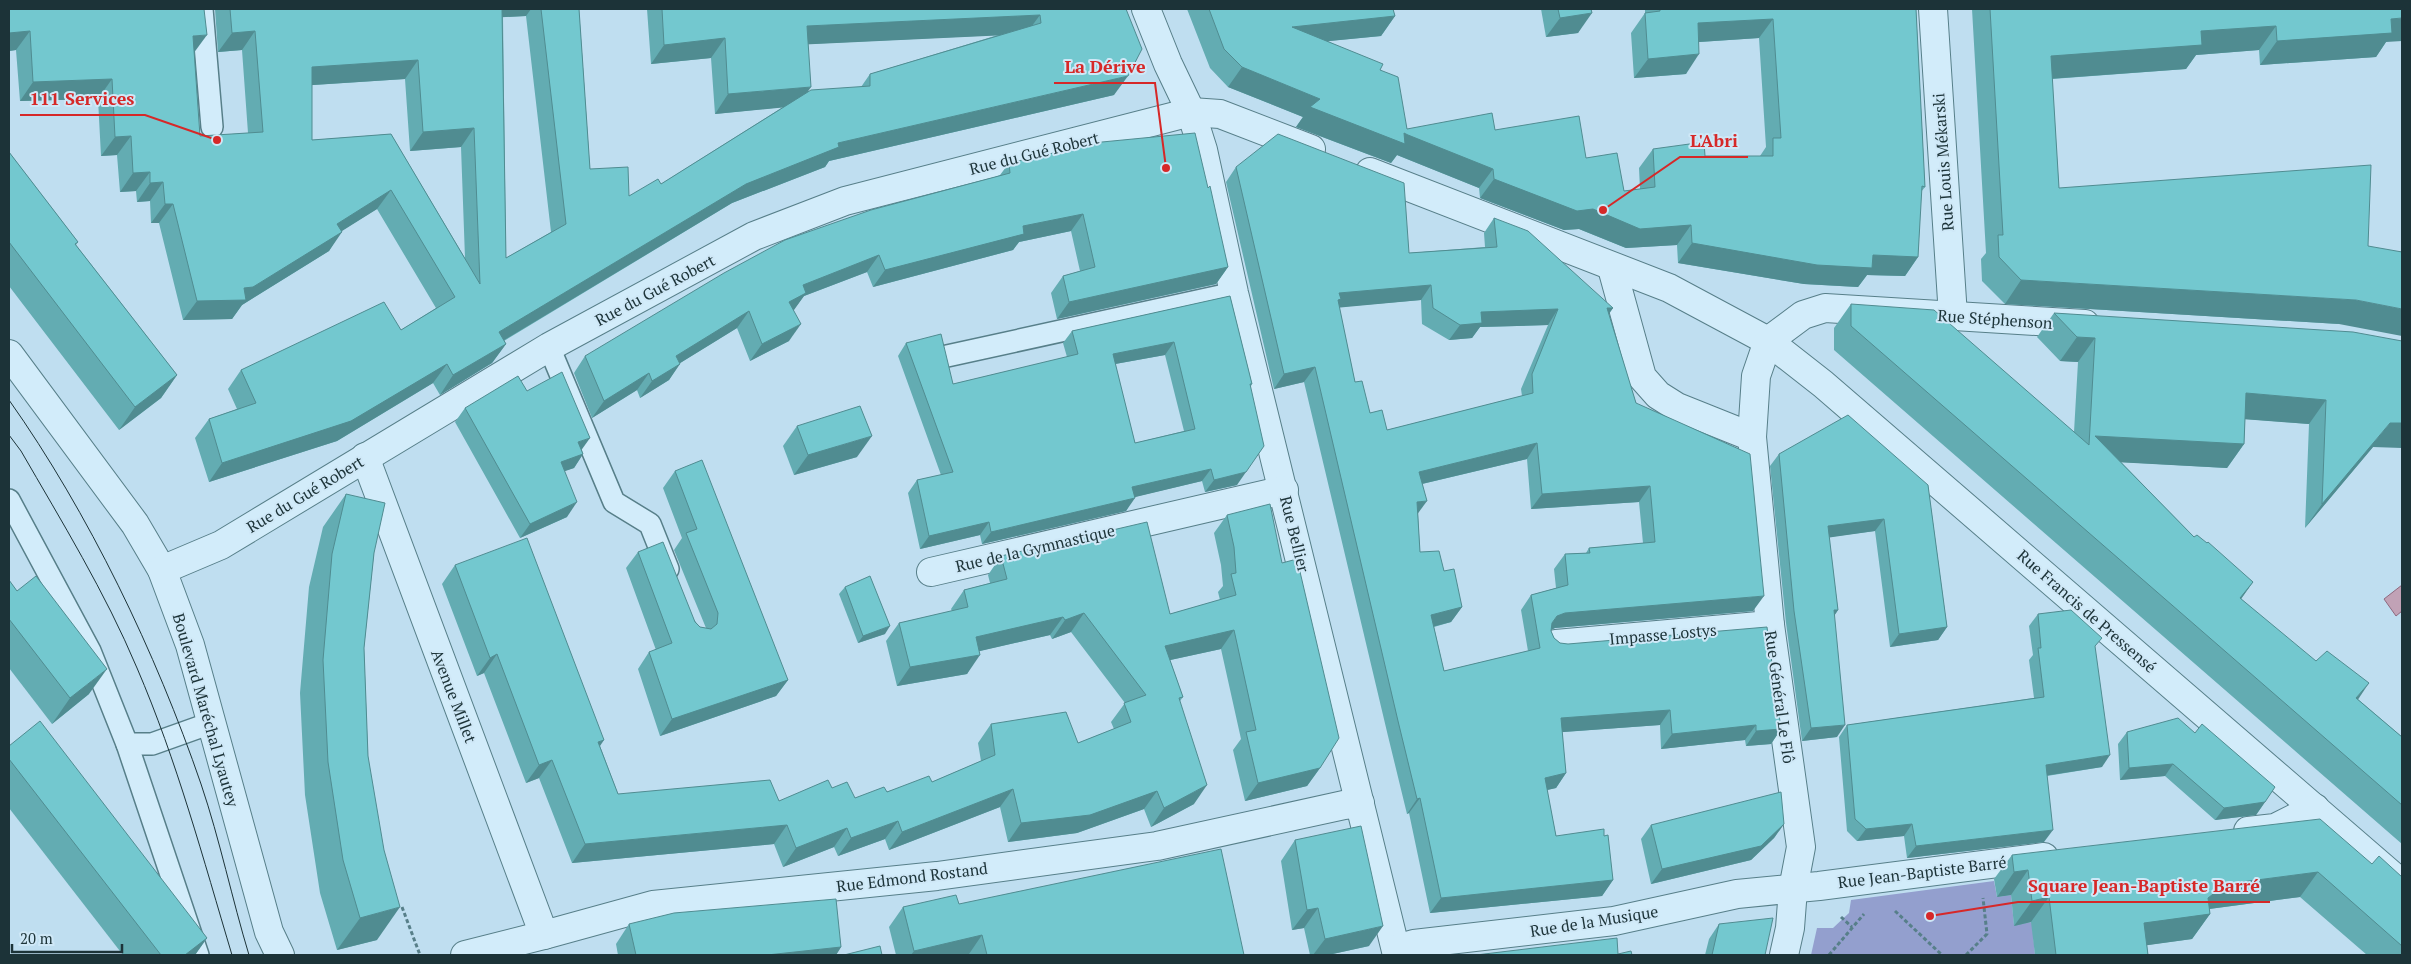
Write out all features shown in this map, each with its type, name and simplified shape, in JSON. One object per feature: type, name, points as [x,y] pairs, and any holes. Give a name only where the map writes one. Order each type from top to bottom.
[{"type":"street","points":[[1146,9],[1168,64],[1191,112],[1228,117],[1612,268],[1642,377],[1658,395],[1676,407],[1752,437]]},
{"type":"street","name":"Rue Louis Mékarski","points":[[1932,9],[1953,316]]},
{"type":"street","name":"Rue Bellier","points":[[1191,112],[1203,150],[1234,293],[1284,490],[1396,952]]},
{"type":"street","name":"Rue du Gué Robert","points":[[162,570],[221,545],[549,347],[754,236],[845,201],[1191,112]]},
{"type":"street","name":"Rue Francis de Pressensé","points":[[1612,268],[1669,288],[1768,341],[1823,384],[2402,884]]},
{"type":"street","name":"Rue Stéphenson","points":[[1768,341],[1803,315],[1825,308],[2111,326]]},
{"type":"street","name":"Rue Général Le Flô","points":[[1768,341],[1756,376],[1752,437],[1770,625],[1801,847],[1793,889],[1790,928],[1784,955]]},
{"type":"street","name":"Boulevard Maréchal Lyautey","points":[[9,354],[135,524],[162,570],[190,645],[275,944]]},
{"type":"street","name":"Avenue Millet","points":[[364,458],[544,934]]},
{"type":"street","name":"Rue de la Gymnastique","points":[[931,572],[1284,490]]},
{"type":"street","name":"Impasse Lostys","points":[[1556,644],[1770,625]]},
{"type":"street","name":"Rue Edmond Rostand","points":[[465,955],[653,905],[937,876],[1157,846],[1360,803]]},
{"type":"street","points":[[2226,834],[2275,828],[2315,808]]},
{"type":"street","name":"Rue Jean-Baptiste Barré","points":[[1793,889],[2068,854]]},
{"type":"street","name":"Rue de la Musique","points":[[1396,952],[1414,944],[1614,922],[1737,894],[1793,889]]},
{"type":"lane","points":[[202,9],[212,127]]},
{"type":"lane","points":[[947,356],[1234,293]]},
{"type":"lane","points":[[549,347],[614,502],[650,524],[676,588]]},
{"type":"lane","points":[[9,500],[90,651],[128,744],[198,955]]},
{"type":"lane","points":[[128,744],[152,744],[211,723]]},
{"type":"path","points":[[1966,955],[1987,934],[1980,865]]},
{"type":"path","points":[[402,907],[420,955]]},
{"type":"path","points":[[1892,908],[1942,955]]},
{"type":"path","points":[[1828,955],[1867,911]]},
{"type":"shaded area","points":[[2402,585],[2402,611],[2396,616],[2384,599]]},
{"type":"shaded area","points":[[1994,881],[1997,897],[2011,895],[2014,925],[2032,922],[2035,955],[1811,955],[1817,928],[1833,928],[1849,913],[1851,900]]},
{"type":"building","points":[[9,9],[204,9],[207,35],[193,36],[200,136],[263,132],[255,31],[232,33],[230,9],[502,9],[506,258],[566,224],[541,9],[579,9],[590,169],[628,167],[629,196],[658,179],[661,184],[811,90],[870,86],[870,74],[1041,23],[1040,15],[807,26],[811,87],[728,94],[725,38],[664,45],[662,9],[1126,9],[1142,49],[1128,76],[838,143],[839,147],[746,184],[499,332],[506,344],[453,375],[447,364],[351,421],[222,463],[209,419],[256,403],[241,370],[384,302],[401,330],[455,297],[391,190],[337,224],[342,232],[253,287],[244,288],[246,300],[197,301],[173,204],[165,204],[163,182],[150,183],[150,172],[133,173],[131,136],[115,137],[112,79],[33,82],[30,31],[9,33]],"holes":[[[418,60],[423,132],[474,128],[480,284],[391,134],[312,140],[312,67]]]},
{"type":"building","points":[[1209,9],[1393,9],[1395,16],[1292,27],[1383,64],[1380,70],[1398,77],[1407,129],[1492,113],[1495,130],[1579,116],[1586,158],[1617,153],[1624,191],[1655,187],[1653,149],[1704,142],[1705,156],[1773,156],[1773,138],[1781,138],[1773,19],[1698,23],[1699,54],[1648,59],[1645,13],[1660,11],[1660,9],[1916,9],[1925,187],[1922,186],[1918,257],[1873,255],[1872,268],[1817,265],[1692,243],[1691,225],[1640,229],[1593,209],[1577,211],[1494,179],[1493,169],[1404,133],[1405,144],[1310,107],[1320,99],[1242,67],[1224,49]]},
{"type":"building","points":[[1558,9],[1591,9],[1592,13],[1560,18]]},
{"type":"building","points":[[1990,9],[2402,9],[2402,18],[2391,19],[2392,33],[2277,41],[2276,26],[2201,31],[2202,45],[2051,56],[2059,188],[2371,165],[2368,246],[2402,252],[2402,309],[2356,300],[2021,280],[1999,257],[1998,235],[2003,235]]},
{"type":"building","points":[[1195,133],[1208,188],[1210,186],[1228,267],[1069,302],[1063,276],[1095,267],[1083,214],[1023,226],[1024,234],[885,270],[879,255],[803,285],[806,293],[789,302],[801,324],[762,344],[749,311],[676,356],[680,364],[652,381],[649,373],[604,401],[585,356],[724,273],[785,240],[871,210],[1010,173],[1009,163],[1102,142]]},
{"type":"building","points":[[1278,134],[1404,183],[1409,253],[1497,247],[1494,218],[1528,231],[1613,308],[1607,308],[1636,403],[1750,454],[1764,596],[1565,613],[1557,616],[1552,623],[1551,631],[1554,638],[1560,643],[1568,644],[1767,627],[1781,729],[1756,731],[1756,725],[1672,734],[1670,710],[1561,718],[1566,773],[1545,778],[1556,836],[1604,829],[1604,836],[1608,835],[1613,880],[1441,898],[1420,798],[1417,799],[1315,367],[1284,374],[1236,167]],"holes":[[[1431,285],[1433,308],[1460,325],[1482,323],[1481,312],[1558,309],[1532,374],[1533,393],[1387,430],[1382,410],[1370,413],[1362,381],[1355,382],[1338,300],[1341,299],[1339,293]],[[1537,443],[1542,494],[1650,486],[1655,542],[1589,548],[1590,553],[1565,554],[1568,585],[1531,595],[1540,648],[1444,671],[1431,615],[1462,607],[1454,569],[1444,571],[1439,551],[1420,552],[1417,502],[1427,501],[1419,472]]]},
{"type":"building","points":[[9,152],[78,242],[75,244],[177,375],[135,407],[9,242]]},
{"type":"building","points":[[1230,296],[1252,384],[1250,384],[1264,446],[1246,472],[1214,480],[1211,469],[1132,487],[1135,498],[991,532],[989,522],[929,536],[917,480],[953,472],[906,343],[941,334],[953,384],[1078,354],[1072,331]],"holes":[[[1174,342],[1195,429],[1135,443],[1113,354]]]},
{"type":"building","points":[[1851,304],[1934,310],[2089,445],[2095,338],[2077,337],[2054,313],[2353,332],[2402,341],[2402,423],[2390,423],[2322,504],[2326,400],[2246,393],[2244,444],[2095,436],[2194,537],[2197,535],[2208,542],[2253,582],[2240,598],[2316,661],[2327,651],[2369,683],[2356,698],[2402,737],[2402,805],[1851,326]]},
{"type":"building","points":[[562,372],[590,438],[578,442],[583,454],[561,462],[577,502],[530,524],[465,408],[518,376],[527,391]]},
{"type":"building","points":[[860,406],[872,436],[808,455],[797,426]]},
{"type":"building","points":[[1848,415],[1928,485],[1947,627],[1899,634],[1884,519],[1828,526],[1838,610],[1834,610],[1845,725],[1811,728],[1794,611],[1779,454]]},
{"type":"building","points":[[702,460],[788,680],[672,719],[649,652],[672,643],[638,552],[663,542],[695,622],[700,627],[711,629],[717,624],[718,613],[686,533],[697,529],[675,471]]},
{"type":"building","points":[[346,494],[385,503],[374,553],[364,648],[368,756],[384,850],[400,907],[360,918],[343,860],[328,762],[323,660],[332,554]]},
{"type":"building","points":[[1270,504],[1282,563],[1297,559],[1339,738],[1320,768],[1258,783],[1246,732],[1256,730],[1234,630],[1165,646],[1183,697],[1179,698],[1207,785],[1164,808],[1157,791],[1090,815],[1021,823],[1013,789],[902,832],[898,821],[851,838],[847,828],[796,848],[787,825],[585,844],[552,760],[539,765],[497,654],[490,658],[455,565],[527,538],[604,740],[598,742],[618,794],[770,780],[779,801],[828,780],[832,788],[847,782],[855,798],[884,787],[887,792],[929,776],[932,782],[995,755],[991,724],[1066,712],[1078,743],[1131,722],[1124,703],[1146,695],[1084,613],[1065,620],[1063,617],[976,637],[980,655],[910,667],[899,623],[968,607],[964,590],[1007,579],[1001,556],[1147,522],[1170,614],[1236,595],[1231,574],[1236,573],[1234,547],[1227,515]]},
{"type":"building","points":[[36,576],[107,669],[70,698],[9,619],[9,580],[17,591]]},
{"type":"building","points":[[870,576],[890,626],[863,636],[845,587]]},
{"type":"building","points":[[2071,610],[2102,638],[2095,646],[2110,755],[2046,765],[2053,830],[1916,846],[1912,824],[1866,829],[1855,819],[1847,725],[2044,697],[2038,648],[2041,648],[2038,614]]},
{"type":"building","points":[[2178,718],[2195,733],[2202,724],[2275,787],[2265,802],[2224,808],[2173,764],[2129,768],[2127,732]]},
{"type":"building","points":[[40,721],[207,938],[185,955],[161,955],[9,759],[9,746]]},
{"type":"building","points":[[1781,792],[1784,824],[1761,846],[1662,869],[1651,825]]},
{"type":"building","points":[[2320,819],[2372,864],[2379,856],[2402,877],[2402,946],[2318,872],[2226,884],[2208,898],[2210,914],[2144,923],[2148,955],[2056,955],[2049,897],[2032,901],[2028,870],[2014,872],[2012,855]]},
{"type":"building","points":[[1361,826],[1383,926],[1325,939],[1318,908],[1307,910],[1295,840]]},
{"type":"building","points":[[1221,849],[1244,955],[987,955],[982,935],[914,951],[903,907],[956,895],[959,904]]},
{"type":"building","points":[[836,899],[841,947],[767,955],[636,955],[629,924],[674,913]]},
{"type":"building","points":[[1773,918],[1765,955],[1712,955],[1719,924]]},
{"type":"building","points":[[1617,938],[1618,954],[1631,951],[1632,955],[1476,955]]},
{"type":"building","points":[[880,946],[882,955],[844,955]]},
{"type":"tram line","points":[[9,400],[66,489],[118,585],[142,635],[201,784],[249,955]]},
{"type":"tram line","points":[[9,435],[21,451],[82,558],[125,640],[165,738],[200,846],[232,955]]},
{"type":"place","name":"111 Services","points":[[217,140]]},
{"type":"place","name":"La Dérive","points":[[1166,168]]},
{"type":"place","name":"L'Abri","points":[[1603,210]]},
{"type":"place","name":"Square Jean-Baptiste Barré","points":[[1930,916]]}]
